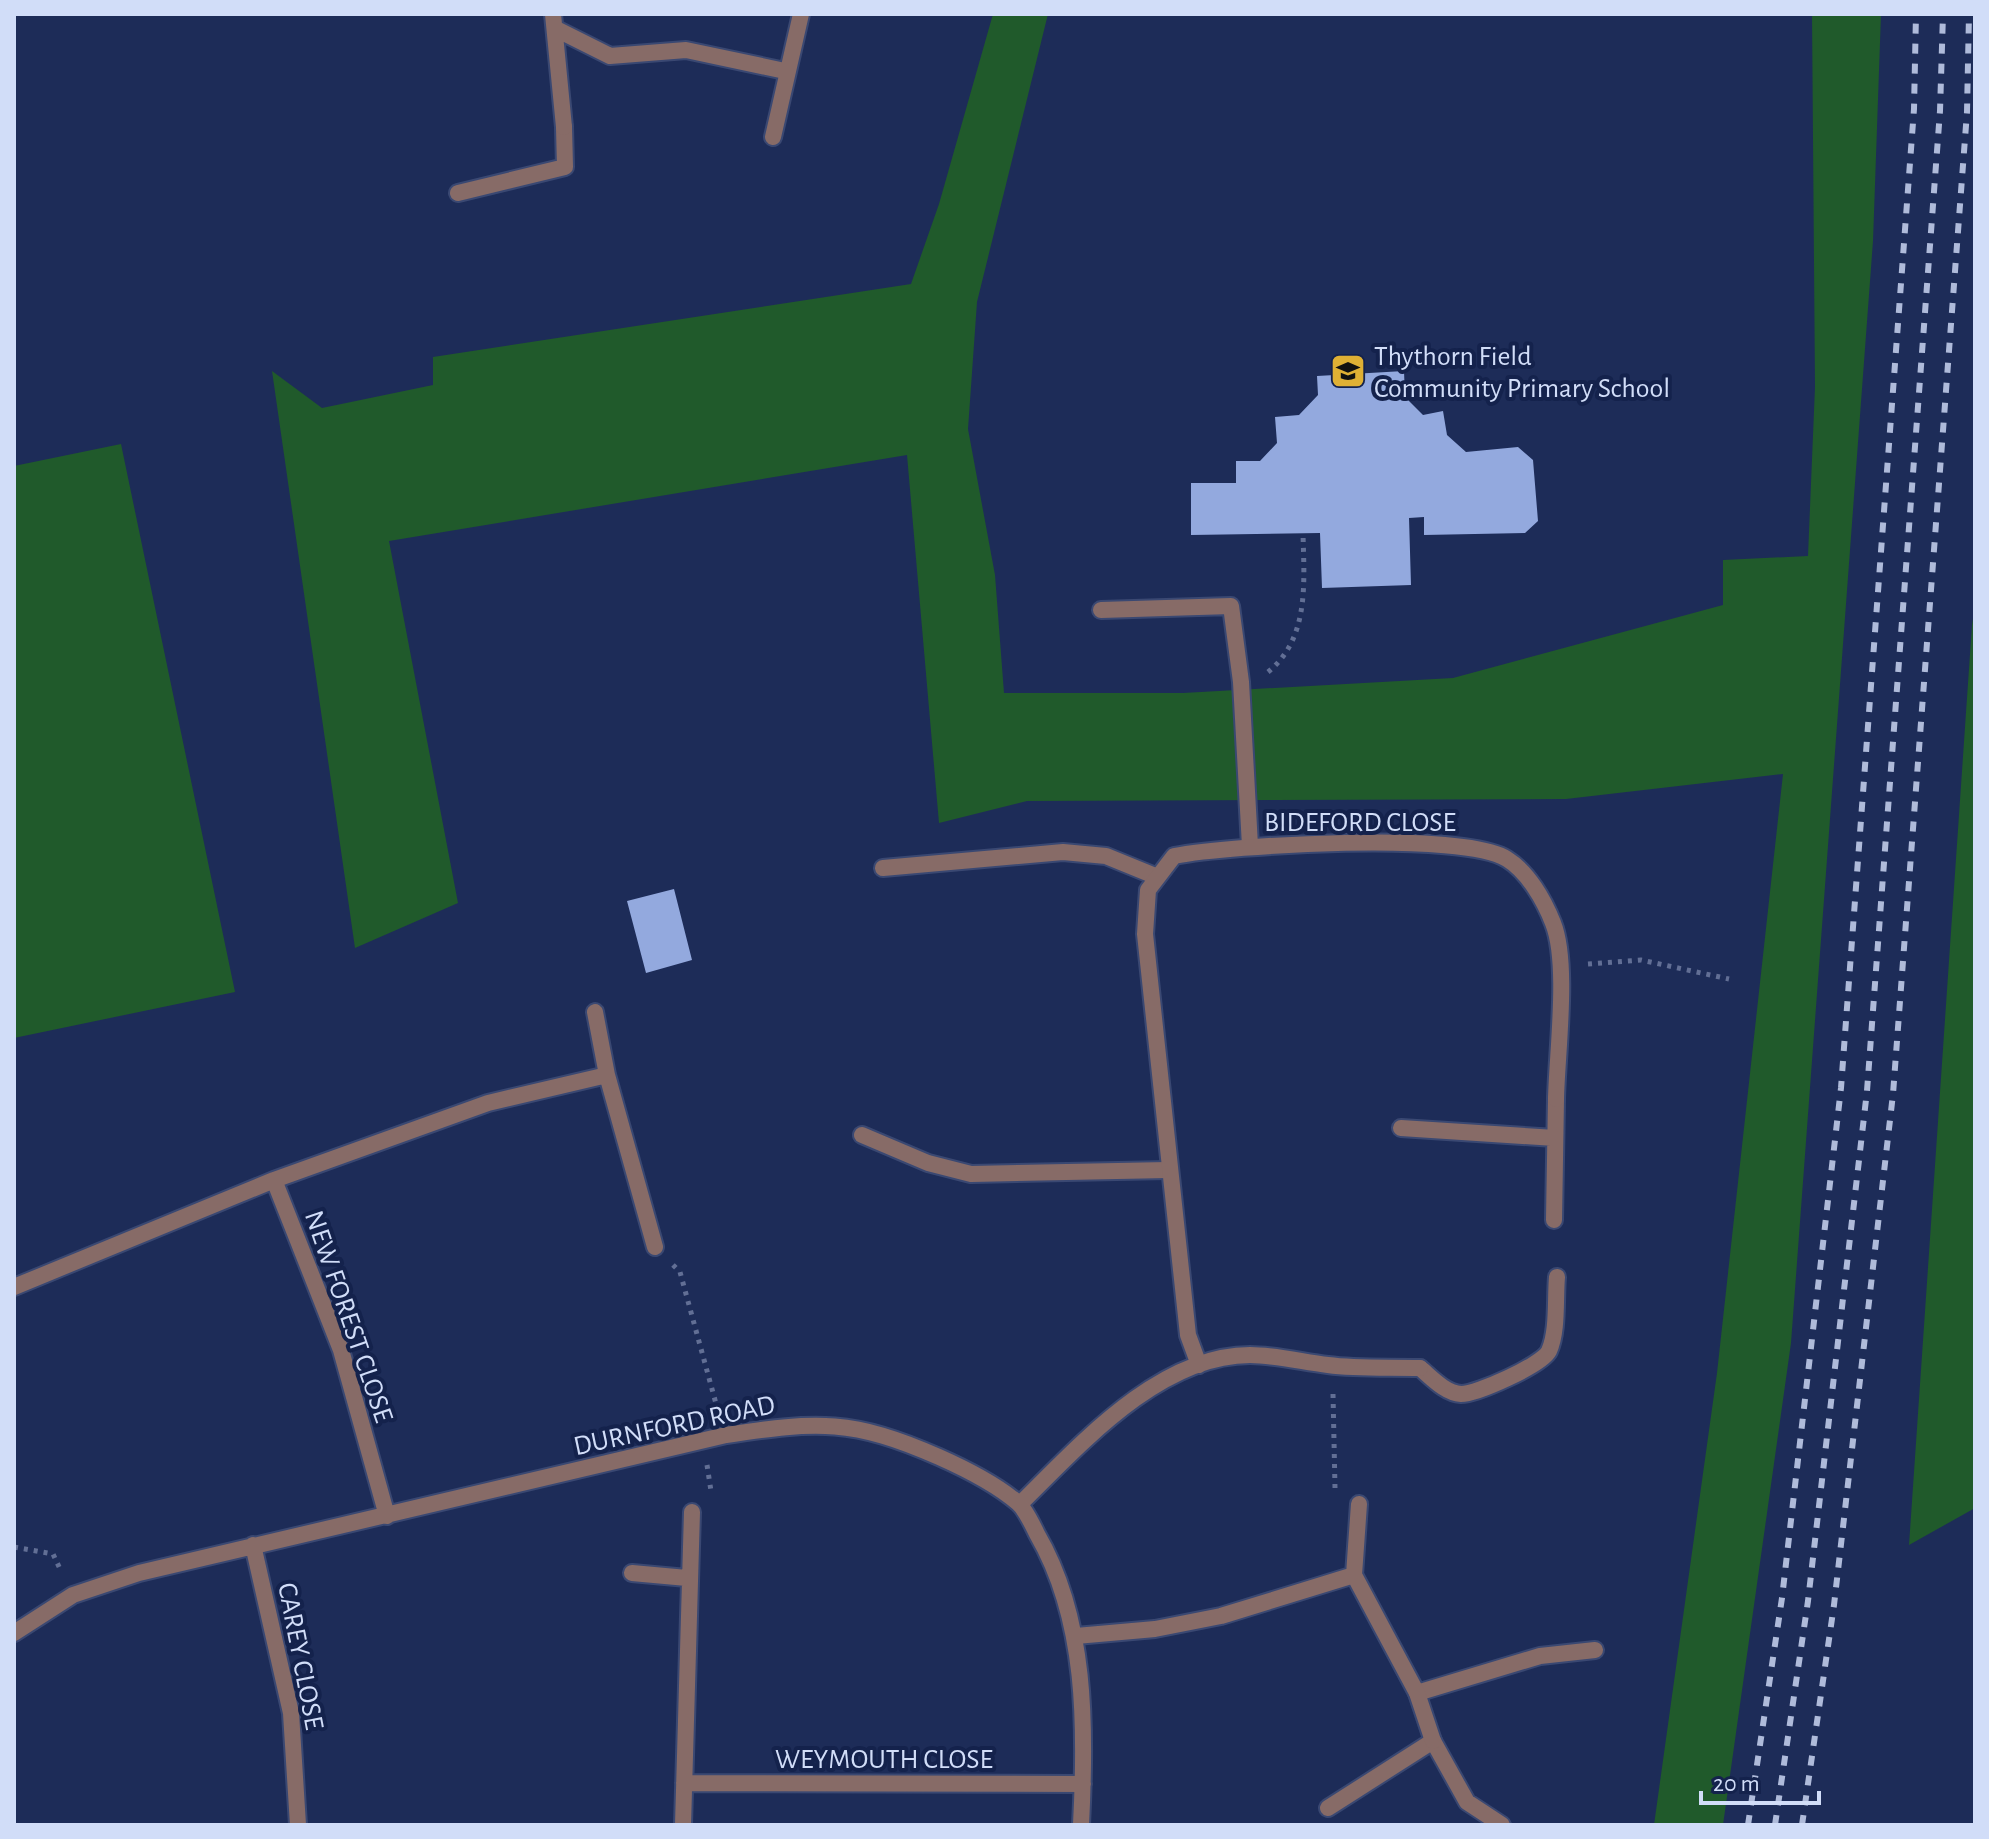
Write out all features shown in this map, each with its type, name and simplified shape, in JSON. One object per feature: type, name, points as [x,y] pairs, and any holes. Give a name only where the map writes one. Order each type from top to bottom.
[{"type":"street","points":[[773,137],[785,71],[801,14]]},
{"type":"street","points":[[554,22],[610,56],[686,50],[785,71]]},
{"type":"street","points":[[458,193],[565,167],[554,22]]},
{"type":"street","points":[[1101,610],[1231,606],[1241,682],[1250,846]]},
{"type":"street","name":"BIDEFORD CLOSE","points":[[1155,876],[1174,856],[1250,846],[1435,844],[1475,847],[1507,859],[1537,890],[1554,924],[1560,966],[1554,1220]]},
{"type":"street","points":[[883,868],[1063,852],[1106,856],[1155,876],[1148,890],[1145,934],[1188,1335],[1199,1365]]},
{"type":"street","points":[[595,1012],[607,1075],[655,1247]]},
{"type":"street","points":[[14,1287],[274,1180],[488,1103],[607,1075]]},
{"type":"street","points":[[1401,1128],[1555,1138]]},
{"type":"street","points":[[862,1135],[928,1163],[971,1174],[1168,1170]]},
{"type":"street","name":"NEW FOREST CLOSE","points":[[274,1180],[341,1350],[387,1516]]},
{"type":"street","points":[[1020,1504],[1104,1421],[1152,1389],[1199,1365],[1249,1355],[1333,1366],[1420,1368],[1444,1388],[1461,1394],[1536,1365],[1547,1354],[1552,1341],[1557,1277]]},
{"type":"street","name":"DURNFORD ROAD","points":[[14,1633],[73,1595],[139,1573],[726,1435],[795,1425],[842,1425],[890,1436],[964,1468],[1020,1504],[1056,1565],[1076,1636],[1083,1784],[1081,1825]]},
{"type":"street","points":[[1359,1504],[1354,1575],[1417,1693],[1433,1741],[1467,1802],[1502,1825]]},
{"type":"street","points":[[683,1825],[687,1578],[692,1512]]},
{"type":"street","name":"CAREY CLOSE","points":[[253,1545],[291,1713],[298,1825]]},
{"type":"street","points":[[632,1573],[687,1578]]},
{"type":"street","points":[[1076,1636],[1155,1629],[1221,1616],[1354,1575]]},
{"type":"street","points":[[1417,1693],[1540,1656],[1595,1650]]},
{"type":"street","points":[[1328,1808],[1433,1741]]},
{"type":"street","name":"WEYMOUTH CLOSE","points":[[684,1783],[1083,1784]]},
{"type":"path","points":[[1241,682],[1262,677],[1275,666],[1293,641],[1303,609],[1303,533]]},
{"type":"path","points":[[1560,966],[1641,960],[1729,979]]},
{"type":"path","points":[[655,1247],[680,1272],[726,1435]]},
{"type":"path","points":[[1333,1366],[1336,1497]]},
{"type":"path","points":[[14,1547],[53,1554],[73,1595]]},
{"type":"green space","points":[[993,14],[1048,14],[977,302],[968,429],[995,575],[1004,693],[1183,693],[1453,678],[1723,605],[1723,560],[1808,556],[1815,387],[1812,14],[1881,14],[1873,241],[1791,1343],[1723,1825],[1654,1825],[1717,1373],[1783,774],[1566,799],[1027,801],[939,823],[907,455],[389,541],[458,903],[355,948],[272,371],[322,408],[433,385],[433,357],[911,284],[939,204]]},
{"type":"green space","points":[[121,444],[235,992],[14,1038],[14,466]]},
{"type":"green space","points":[[1975,606],[1975,1508],[1909,1545],[1972,625]]},
{"type":"building","points":[[1404,371],[1405,397],[1423,415],[1443,411],[1447,435],[1466,452],[1518,447],[1533,460],[1538,521],[1525,533],[1424,535],[1424,517],[1409,518],[1411,585],[1322,588],[1320,533],[1191,535],[1191,483],[1236,483],[1236,461],[1260,461],[1277,443],[1275,417],[1299,415],[1318,395],[1317,376]]},
{"type":"building","points":[[674,889],[692,960],[646,973],[627,901]]},
{"type":"railway","points":[[1748,1825],[1782,1598],[1841,1088],[1914,109],[1916,14]]},
{"type":"railway","points":[[1775,1825],[1808,1601],[1867,1091],[1940,111],[1943,14]]},
{"type":"railway","points":[[1802,1825],[1834,1605],[1893,1094],[1967,112],[1969,14]]},
{"type":"place","name":"Thythorn Field Community Primary School","points":[[1348,371]]}]
